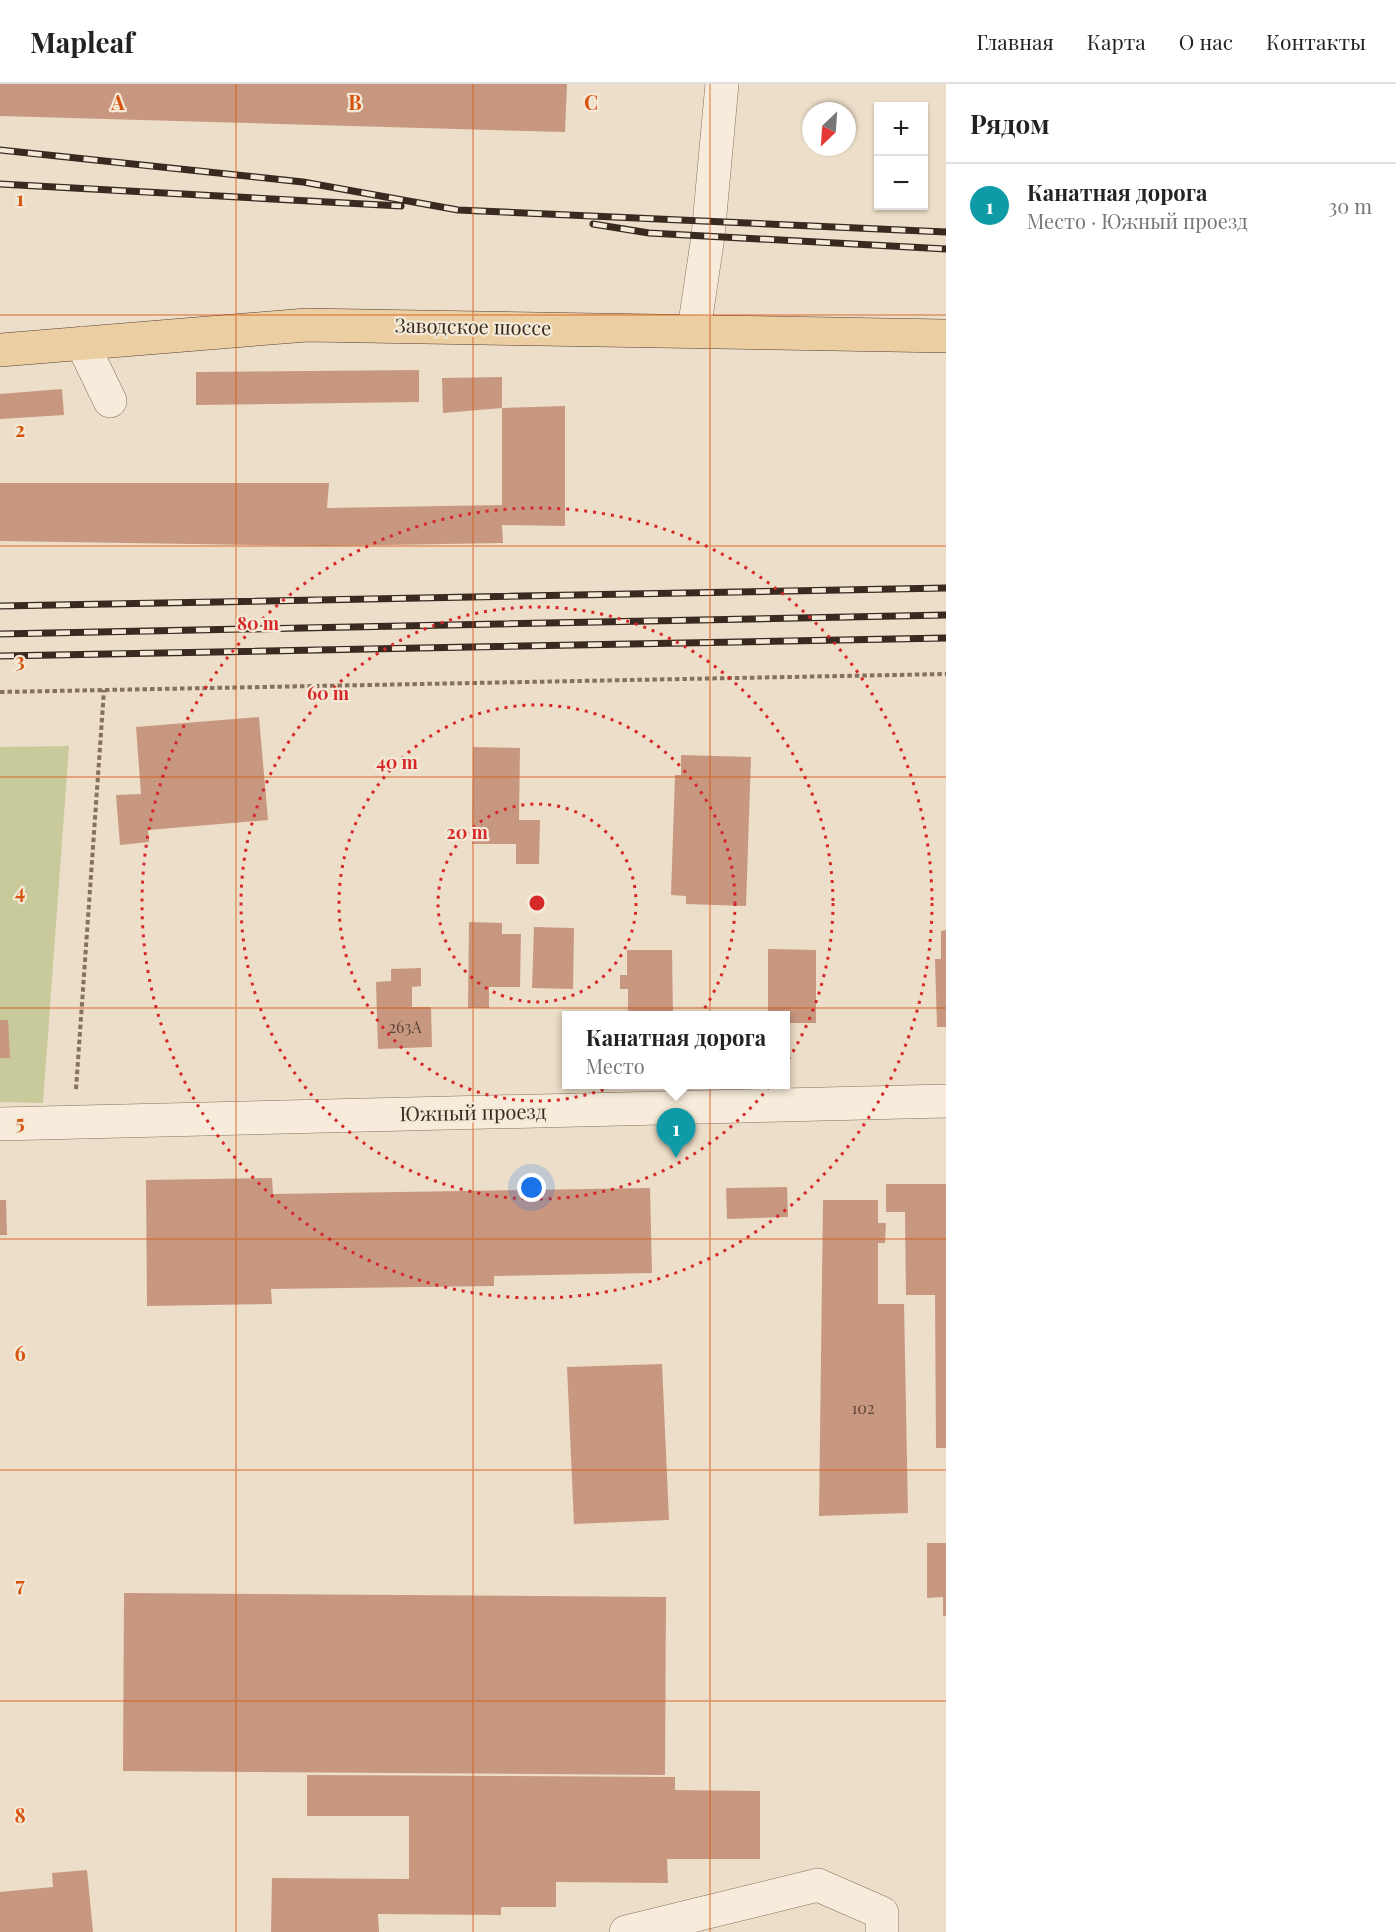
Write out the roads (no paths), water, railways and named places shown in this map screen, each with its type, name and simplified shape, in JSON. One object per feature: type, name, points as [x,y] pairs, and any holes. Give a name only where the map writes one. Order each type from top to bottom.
[{"type":"main road","name":"Заводское шоссе","points":[[0,350],[307,325],[946,336]]},
{"type":"street","points":[[694,330],[708,236],[722,84]]},
{"type":"street","points":[[82,343],[110,401]]},
{"type":"street","name":"Южный проезд","points":[[0,1124],[946,1101]]},
{"type":"street","points":[[626,1932],[818,1885],[882,1922]]},
{"type":"railway","points":[[0,150],[303,182],[458,210],[946,232]]},
{"type":"railway","points":[[0,184],[401,206]]},
{"type":"railway","points":[[593,224],[649,233],[946,249]]},
{"type":"railway","points":[[0,606],[946,588]]},
{"type":"railway","points":[[0,634],[946,615]]},
{"type":"railway","points":[[0,656],[946,638]]},
{"type":"place","name":"Канатная дорога","points":[[676,1158]]}]
